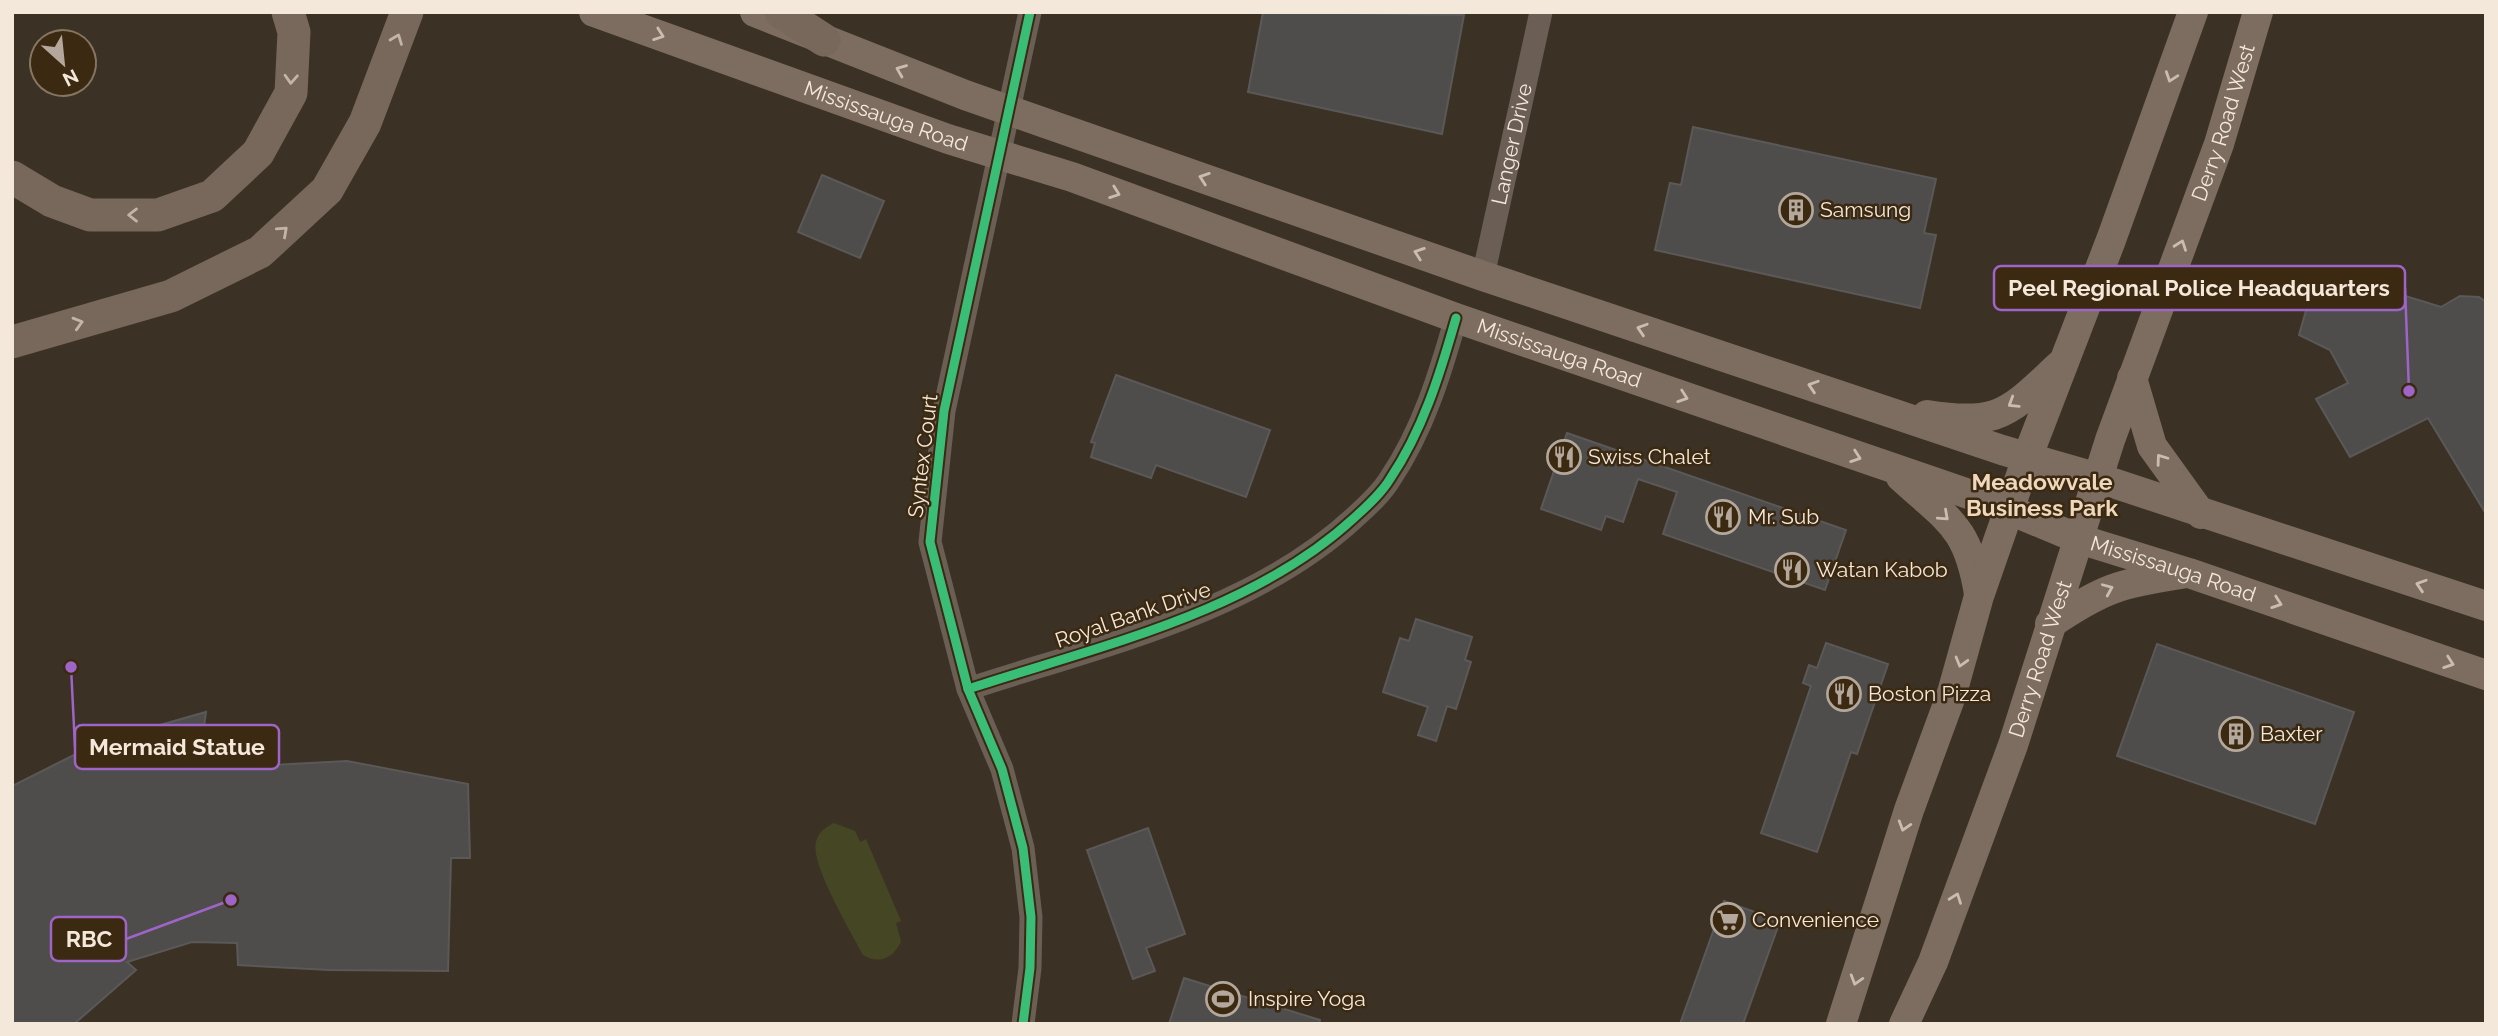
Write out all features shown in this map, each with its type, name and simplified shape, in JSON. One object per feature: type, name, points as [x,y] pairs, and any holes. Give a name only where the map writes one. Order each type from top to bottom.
[{"type":"highway","points":[[12,177],[52,201],[90,215],[158,215],[212,196],[258,153],[291,93],[294,32],[288,12]]},
{"type":"highway","points":[[12,342],[171,296],[260,252],[327,190],[365,123],[407,12]]},
{"type":"highway","points":[[781,12],[824,40]]},
{"type":"main road","name":"Mississauga Road","points":[[594,12],[948,139],[1051,171],[1456,317],[2011,510],[2078,539],[2189,573],[2486,675]]},
{"type":"main road","points":[[755,12],[965,95],[1483,276],[2027,458],[2098,478],[2486,606]]},
{"type":"main road","points":[[1840,1024],[1909,810],[1952,693],[1979,596],[2027,458],[2193,12]]},
{"type":"main road","name":"Derry Road West","points":[[1904,1024],[1933,962],[2013,745],[2050,624],[2132,378],[2219,144],[2258,12]]},
{"type":"main road","points":[[1878,407],[1944,418],[1994,415],[2032,391],[2065,360]]},
{"type":"main road","points":[[2132,378],[2152,446],[2201,514]]},
{"type":"main road","points":[[1893,470],[1958,528],[1973,558],[1979,596]]},
{"type":"main road","points":[[2050,624],[2089,598],[2124,583],[2189,573]]},
{"type":"street","name":"Syntex Court","points":[[1023,1024],[1030,968],[1031,917],[1023,848],[1002,769],[968,690],[930,542],[944,411],[1030,12]]},
{"type":"street","name":"Langer Drive","points":[[1483,276],[1541,12]]},
{"type":"street","name":"Royal Bank Drive","points":[[968,690],[1211,609],[1291,567],[1337,534],[1389,482],[1407,452],[1433,396],[1456,317]]},
{"type":"green space","points":[[834,823],[855,831],[860,842],[866,839],[901,921],[896,923],[901,941],[894,952],[885,958],[875,959],[863,955],[825,882],[819,866],[816,842],[823,830]]},
{"type":"building","points":[[1263,12],[1464,15],[1442,134],[1248,92]]},
{"type":"building","name":"Samsung","points":[[1693,127],[1936,179],[1924,233],[1936,235],[1920,308],[1655,250],[1670,183],[1681,185]]},
{"type":"building","points":[[822,175],[884,201],[860,258],[798,232]]},
{"type":"building","points":[[2318,269],[2441,307],[2460,296],[2479,297],[2486,302],[2486,514],[2428,418],[2350,457],[2316,399],[2348,383],[2330,350],[2299,335]]},
{"type":"building","points":[[1116,375],[1270,430],[1246,497],[1156,465],[1151,478],[1091,457],[1095,443],[1091,442]]},
{"type":"building","points":[[1567,433],[1846,530],[1825,590],[1663,534],[1677,492],[1638,479],[1623,522],[1606,516],[1601,530],[1541,509]]},
{"type":"building","points":[[1416,619],[1472,637],[1465,660],[1471,662],[1456,709],[1447,706],[1436,741],[1418,735],[1428,707],[1383,692],[1400,638],[1409,641]]},
{"type":"building","points":[[1826,643],[1888,664],[1857,754],[1851,752],[1817,852],[1761,833],[1811,686],[1803,683],[1809,665],[1817,668]]},
{"type":"building","name":"Baxter","points":[[2157,644],[2354,712],[2315,824],[2117,756]]},
{"type":"building","points":[[206,712],[198,769],[347,761],[468,784],[470,858],[451,858],[448,971],[329,970],[238,965],[237,943],[192,942],[127,962],[136,970],[74,1024],[12,1024],[12,786],[100,742]]},
{"type":"building","points":[[1148,828],[1185,934],[1146,948],[1155,971],[1133,979],[1087,850]]},
{"type":"building","points":[[1724,901],[1780,921],[1743,1024],[1680,1024]]},
{"type":"building","points":[[1184,978],[1320,1020],[1319,1024],[1169,1024]]},
{"type":"cycle path","points":[[1023,1024],[1030,968],[1031,917],[1023,848],[1002,769],[968,689],[930,542],[944,411],[1030,12]]},
{"type":"cycle path","points":[[968,689],[1171,623],[1221,603],[1269,579],[1313,551],[1373,500],[1402,460],[1429,401],[1456,318]]},
{"type":"place","name":"Samsung","points":[[1796,210]]},
{"type":"place","name":"Peel Regional Police Headquarters","points":[[2409,391]]},
{"type":"place","name":"Swiss Chalet","points":[[1564,457]]},
{"type":"place","name":"Mr. Sub","points":[[1723,517]]},
{"type":"place","name":"Watan Kabob","points":[[1792,570]]},
{"type":"place","name":"Mermaid Statue","points":[[71,667]]},
{"type":"place","name":"Boston Pizza","points":[[1844,694]]},
{"type":"place","name":"Baxter","points":[[2236,734]]},
{"type":"place","name":"RBC","points":[[231,900]]},
{"type":"place","name":"Convenience","points":[[1728,920]]},
{"type":"place","name":"Inspire Yoga","points":[[1223,999]]},
{"type":"district","name":"Meadowvale Business Park","points":[[2042,495]]}]
